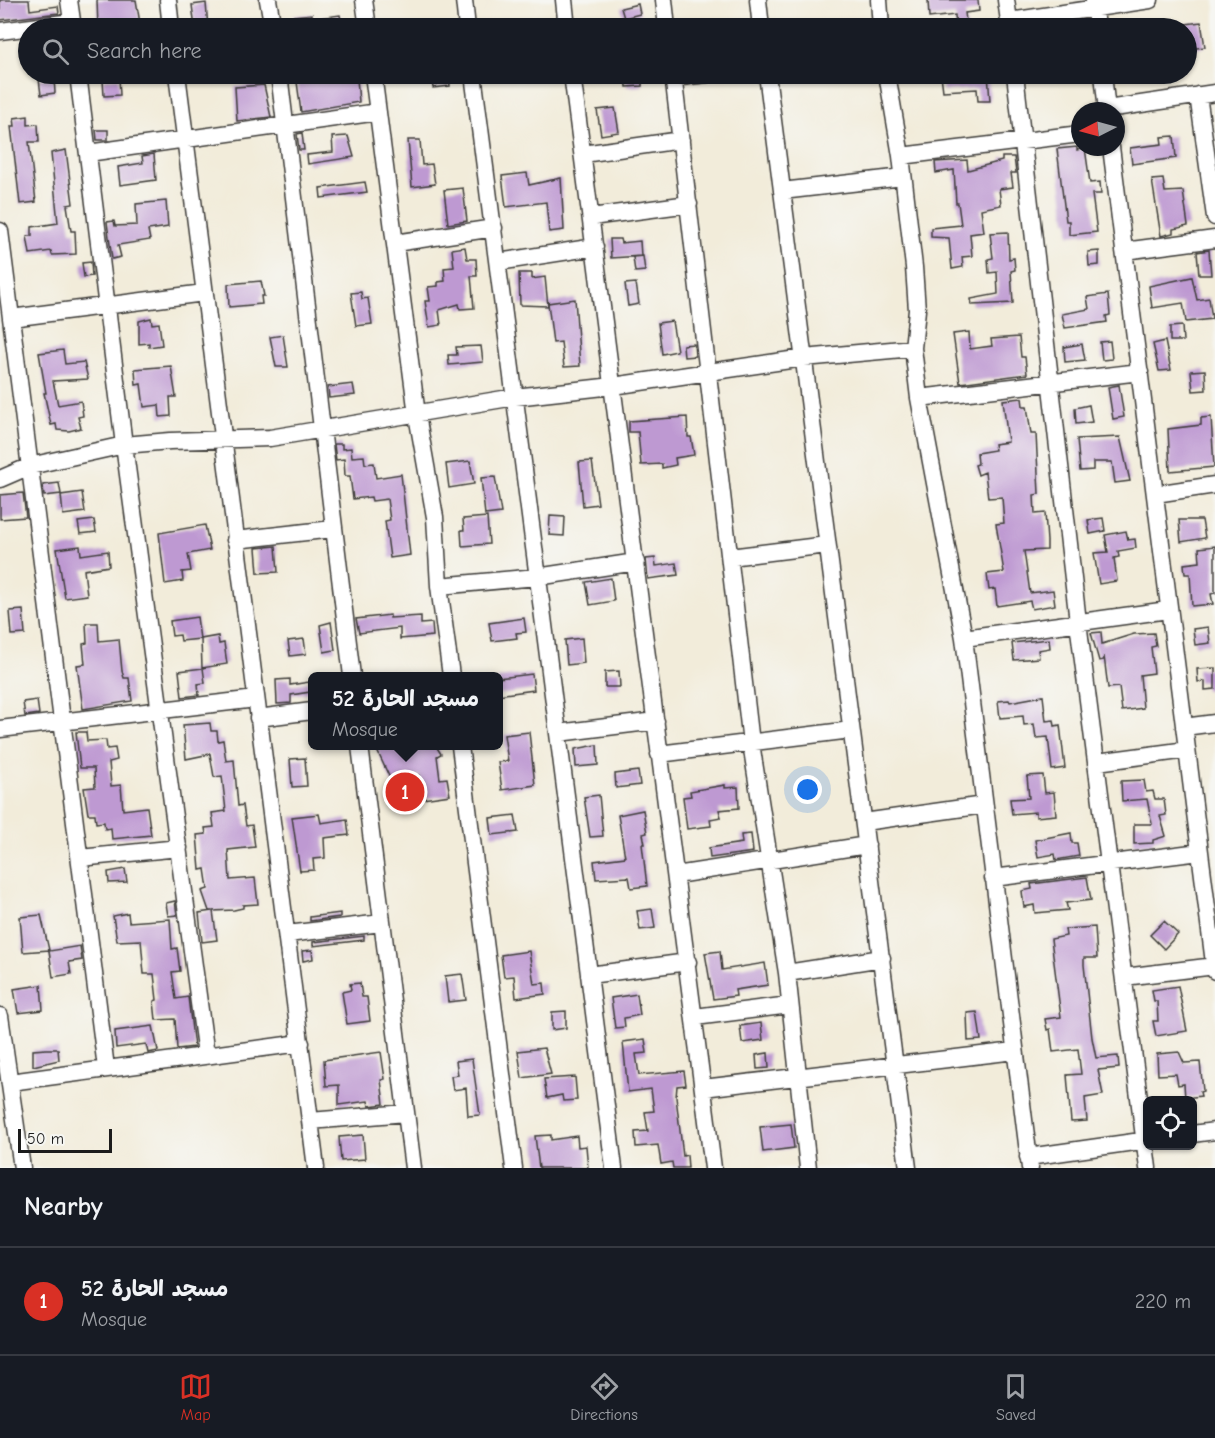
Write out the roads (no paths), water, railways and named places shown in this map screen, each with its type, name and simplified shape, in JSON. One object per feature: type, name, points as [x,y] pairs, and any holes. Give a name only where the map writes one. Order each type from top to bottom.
[{"type":"street","points":[[69,0],[71,18]]},
{"type":"street","points":[[168,0],[170,18]]},
{"type":"street","points":[[268,0],[271,18]]},
{"type":"street","points":[[364,0],[367,18]]},
{"type":"street","points":[[464,0],[466,18]]},
{"type":"street","points":[[564,0],[566,18]]},
{"type":"street","points":[[664,0],[666,18]]},
{"type":"street","points":[[758,0],[761,18]]},
{"type":"street","points":[[879,0],[880,18]]},
{"type":"street","points":[[1006,0],[1008,18]]},
{"type":"street","points":[[1037,18],[1094,4],[1150,0]]},
{"type":"street","points":[[0,31],[18,30]]},
{"type":"street","points":[[79,84],[124,445],[206,1055]]},
{"type":"street","points":[[178,84],[316,1168]]},
{"type":"street","points":[[280,84],[320,428],[351,672]]},
{"type":"street","points":[[375,84],[417,415],[435,517],[439,586],[450,672]]},
{"type":"street","points":[[477,84],[537,577],[614,1168]]},
{"type":"street","points":[[573,84],[713,1168]]},
{"type":"street","points":[[674,84],[751,743],[787,973],[808,1168]]},
{"type":"street","points":[[768,84],[908,1168]]},
{"type":"street","points":[[889,84],[901,156],[914,267],[917,310],[913,348],[919,398],[964,638],[1029,1163],[1143,1142]]},
{"type":"street","points":[[1016,84],[1078,622],[1143,1119]]},
{"type":"street","points":[[1104,84],[1106,102]]},
{"type":"street","points":[[1125,107],[1215,93]]},
{"type":"street","points":[[1198,95],[1215,217]]},
{"type":"street","points":[[88,153],[378,112]]},
{"type":"street","points":[[901,156],[1071,135]]},
{"type":"street","points":[[583,154],[681,140]]},
{"type":"street","points":[[1112,156],[1215,971]]},
{"type":"street","points":[[782,191],[903,177]]},
{"type":"street","points":[[591,217],[689,204]]},
{"type":"street","points":[[395,243],[494,228]]},
{"type":"street","points":[[0,231],[106,1068]]},
{"type":"street","points":[[1124,251],[1215,239]]},
{"type":"street","points":[[498,262],[595,248]]},
{"type":"street","points":[[11,318],[204,293]]},
{"type":"street","points":[[0,479],[30,466],[124,445],[270,438],[515,397],[613,386],[708,370],[804,358],[913,348]]},
{"type":"street","points":[[919,398],[1140,372]]},
{"type":"street","points":[[1155,494],[1215,485]]},
{"type":"street","points":[[235,540],[333,529]]},
{"type":"street","points":[[730,557],[827,545]]},
{"type":"street","points":[[439,586],[537,577],[636,562]]},
{"type":"street","points":[[964,638],[1168,610]]},
{"type":"street","points":[[0,729],[256,699]]},
{"type":"street","points":[[258,718],[308,712]]},
{"type":"street","points":[[558,733],[656,721]]},
{"type":"street","points":[[1184,727],[1215,723]]},
{"type":"street","points":[[659,754],[851,730]]},
{"type":"street","points":[[360,750],[413,1168]]},
{"type":"street","points":[[461,750],[514,1168]]},
{"type":"street","points":[[1097,762],[1187,750]]},
{"type":"street","points":[[864,822],[984,805]]},
{"type":"street","points":[[676,875],[867,845]]},
{"type":"street","points":[[81,858],[179,848]]},
{"type":"street","points":[[993,878],[1200,852]]},
{"type":"street","points":[[287,934],[382,923]]},
{"type":"street","points":[[787,973],[882,958]]},
{"type":"street","points":[[589,975],[688,962]]},
{"type":"street","points":[[1124,977],[1215,966]]},
{"type":"street","points":[[695,1017],[790,1005]]},
{"type":"street","points":[[0,1016],[2,1053],[10,1082],[22,1168]]},
{"type":"street","points":[[10,1082],[301,1043]]},
{"type":"street","points":[[702,1088],[1015,1051]]},
{"type":"street","points":[[310,1121],[406,1113]]},
{"type":"street","points":[[1197,1133],[1215,1131]]},
{"type":"street","points":[[1147,1150],[1148,1168]]},
{"type":"place","name":"مسجد الحارة 52","points":[[405,792]]}]
